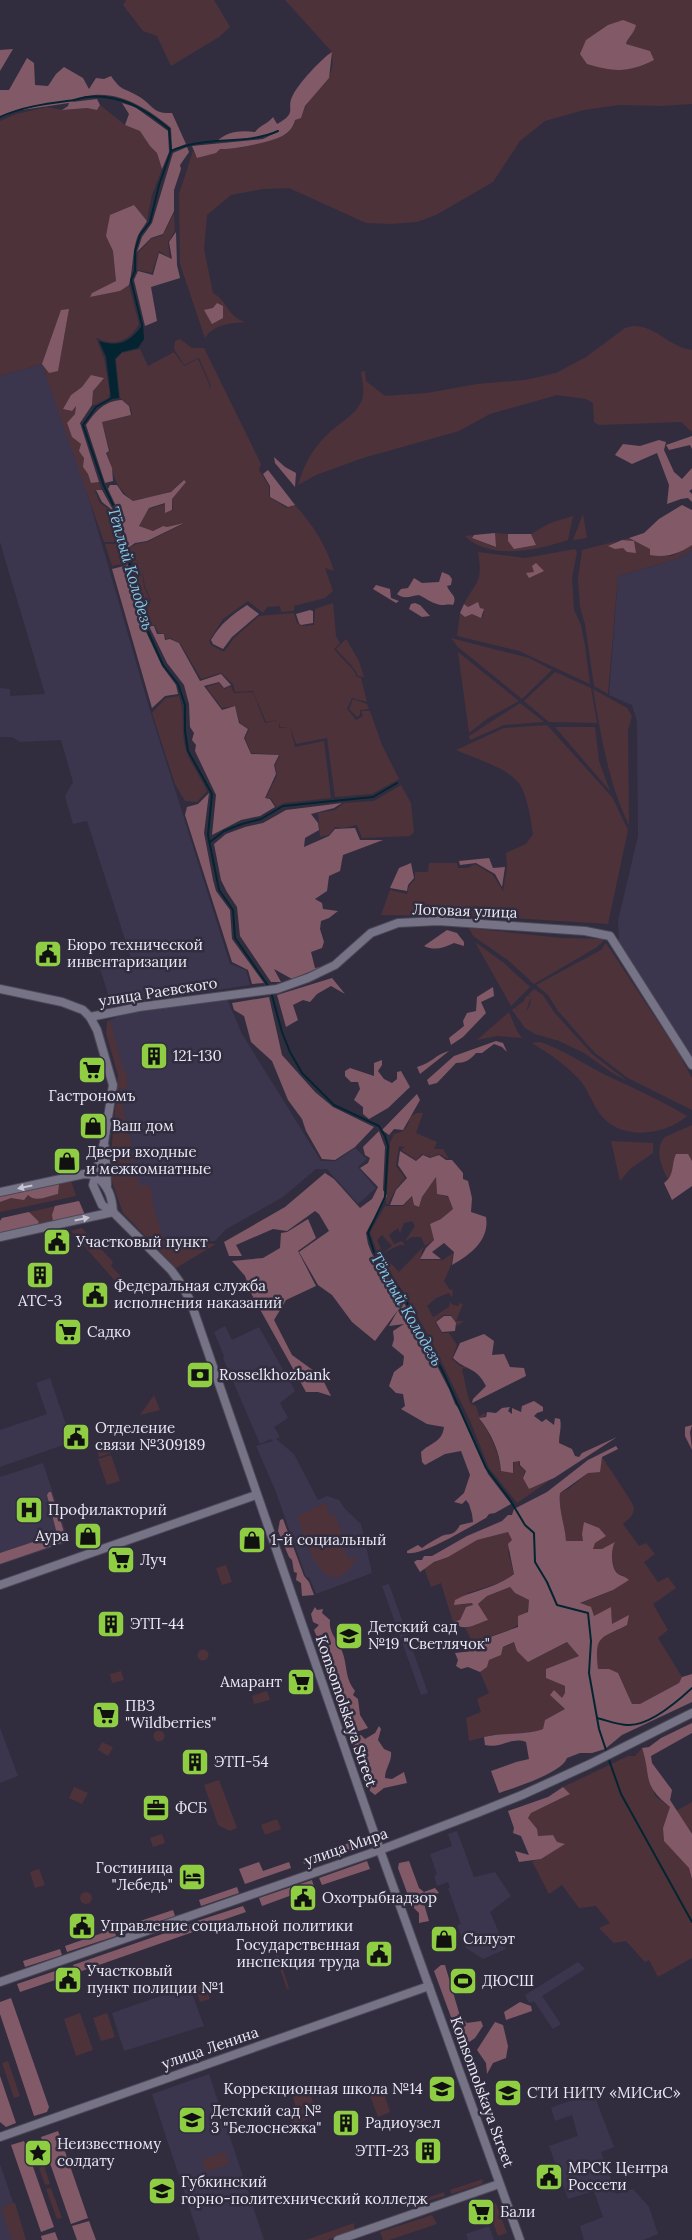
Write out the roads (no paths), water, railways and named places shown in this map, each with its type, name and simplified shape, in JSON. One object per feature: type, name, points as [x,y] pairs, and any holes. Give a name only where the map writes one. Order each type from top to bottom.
[{"type":"main road","name":"Логовая улица","points":[[265,991],[278,989],[308,978],[335,965],[371,933],[398,923],[438,921],[585,931],[610,936],[692,1065]]},
{"type":"main road","name":"улица Раевского","points":[[0,989],[62,1002],[82,1010],[90,1017],[139,1007],[265,991]]},
{"type":"main road","points":[[90,1017],[97,1030],[113,1085],[104,1142],[95,1175]]},
{"type":"main road","points":[[0,1237],[113,1212],[113,1200],[107,1185],[104,1142]]},
{"type":"main road","points":[[0,1192],[84,1174],[95,1175],[107,1185]]},
{"type":"main road","name":"Komsomolskaya Street","points":[[95,1175],[94,1185],[102,1205],[113,1212],[171,1270],[190,1300],[380,1850],[520,2240]]},
{"type":"main road","points":[[0,1585],[256,1495]]},
{"type":"main road","name":"улица Мира","points":[[0,1982],[380,1850],[522,1796],[692,1713]]},
{"type":"main road","name":"улица Ленина","points":[[0,2137],[429,1986]]},
{"type":"main road","points":[[338,2240],[500,2184]]},
{"type":"water","points":[[143,324],[144,339],[138,348],[122,352],[115,359],[119,398],[111,399],[106,357],[99,341],[113,344],[124,342],[134,335]]},
{"type":"waterway","name":"Тёплый Колодезь","points":[[0,117],[33,106],[98,96],[131,104],[151,115],[169,129],[171,151],[159,185],[150,222],[140,235],[135,251],[135,271],[131,280],[142,325]]},
{"type":"waterway","points":[[171,151],[197,143],[252,138],[278,131]]},
{"type":"waterway","name":"Тёплый Колодезь","points":[[112,398],[96,407],[83,425],[104,486],[119,517],[142,618],[163,665],[178,684],[185,705],[185,731],[188,751],[212,794],[208,835],[219,890],[233,910],[235,938],[269,987]]},
{"type":"waterway","points":[[210,842],[224,831],[261,819],[283,806],[373,797],[397,783]]},
{"type":"waterway","name":"Тёплый Колодезь","points":[[271,992],[282,1032],[290,1052],[302,1073],[334,1105],[379,1126],[385,1136],[388,1146],[385,1197],[368,1233],[374,1252],[403,1295],[444,1374],[486,1468],[510,1500],[525,1525],[534,1533],[535,1562],[547,1582],[557,1605],[588,1613],[591,1641],[589,1673],[599,1729],[607,1753]]},
{"type":"waterway","points":[[597,1718],[624,1725],[645,1722],[671,1706],[692,1688]]},
{"type":"waterway","name":"Тёплый Колодезь","points":[[608,1757],[621,1794],[692,1922]]},
{"type":"place","name":"Бюро технической инвентаризации","points":[[48,954]]},
{"type":"place","name":"121-130","points":[[154,1056]]},
{"type":"place","name":"Гастрономъ","points":[[92,1070]]},
{"type":"place","name":"Ваш дом","points":[[93,1126]]},
{"type":"place","name":"Двери входные и межкомнатные","points":[[67,1161]]},
{"type":"place","name":"Участковый пункт","points":[[57,1242]]},
{"type":"place","name":"АТС-3","points":[[40,1275]]},
{"type":"place","name":"Федеральная служба исполнения наказаний","points":[[95,1295]]},
{"type":"place","name":"Садко","points":[[68,1332]]},
{"type":"place","name":"Rosselkhozbank","points":[[200,1375]]},
{"type":"place","name":"Отделение связи №309189","points":[[76,1437]]},
{"type":"place","name":"Профилакторий","points":[[29,1510]]},
{"type":"place","name":"Аура","points":[[88,1536]]},
{"type":"place","name":"1-й социальный","points":[[252,1540]]},
{"type":"place","name":"Луч","points":[[121,1560]]},
{"type":"place","name":"ЭТП-44","points":[[111,1624]]},
{"type":"place","name":"Детский сад №19 \"Светлячок\"","points":[[349,1636]]},
{"type":"place","name":"Амарант","points":[[301,1682]]},
{"type":"place","name":"ПВЗ \"Wildberries\"","points":[[106,1715]]},
{"type":"place","name":"ЭТП-54","points":[[195,1762]]},
{"type":"place","name":"ФСБ","points":[[156,1808]]},
{"type":"place","name":"Гостиница \"Лебедь\"","points":[[192,1877]]},
{"type":"place","name":"Охотрыбнадзор","points":[[303,1898]]},
{"type":"place","name":"Управление социальной политики","points":[[82,1926]]},
{"type":"place","name":"Силуэт","points":[[444,1939]]},
{"type":"place","name":"Государственная инспекция труда","points":[[379,1954]]},
{"type":"place","name":"Участковый пункт полиции №1","points":[[68,1980]]},
{"type":"place","name":"ДЮСШ","points":[[463,1981]]},
{"type":"place","name":"Коррекционная школа №14","points":[[442,2089]]},
{"type":"place","name":"СТИ НИТУ «МИСиС»","points":[[508,2093]]},
{"type":"place","name":"Детский сад № 3 \"Белоснежка\"","points":[[192,2120]]},
{"type":"place","name":"Радиоузел","points":[[346,2123]]},
{"type":"place","name":"ЭТП-23","points":[[428,2151]]},
{"type":"place","name":"Неизвестному солдату","points":[[38,2153]]},
{"type":"place","name":"МРСК Центра Россети","points":[[549,2177]]},
{"type":"place","name":"Губкинский горно-политехнический колледж","points":[[162,2191]]},
{"type":"place","name":"Бали","points":[[481,2212]]}]
